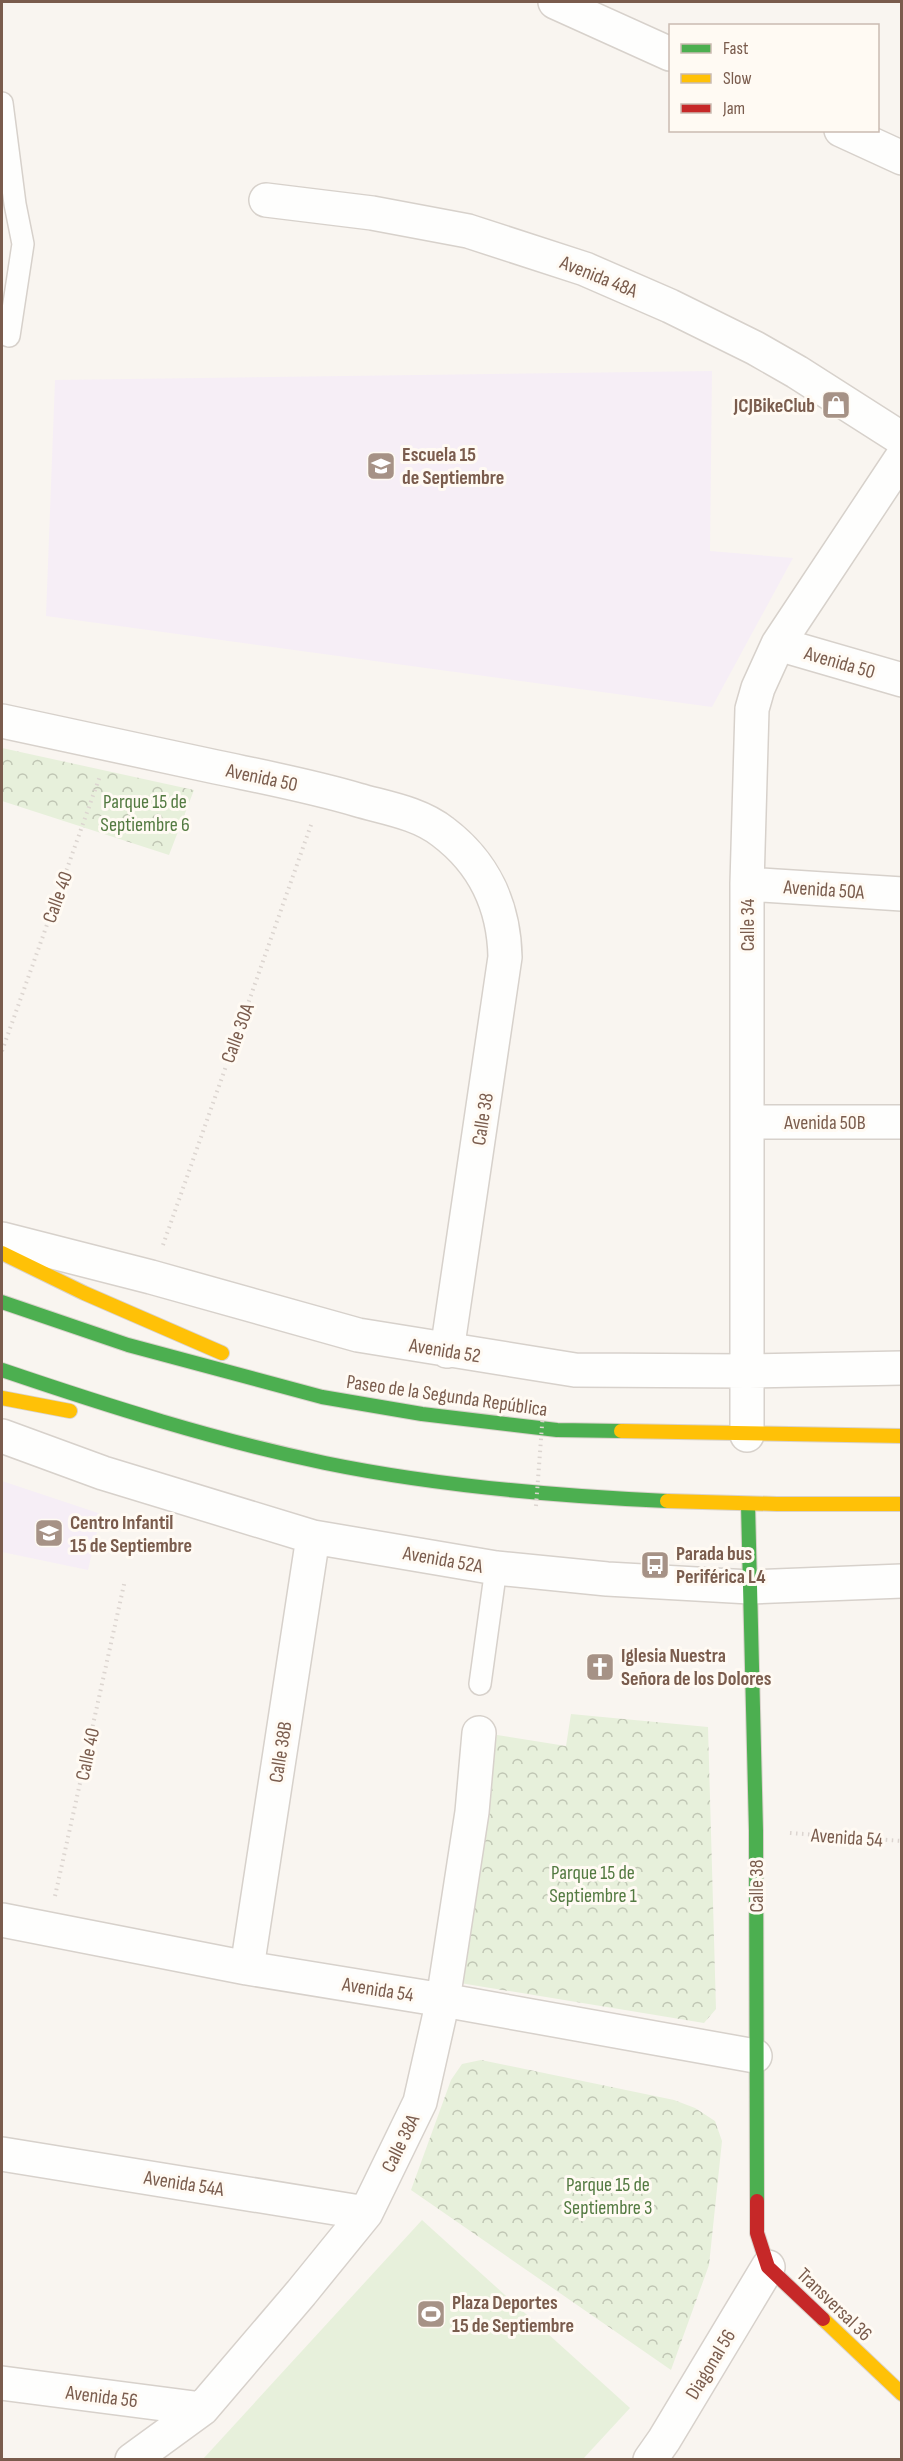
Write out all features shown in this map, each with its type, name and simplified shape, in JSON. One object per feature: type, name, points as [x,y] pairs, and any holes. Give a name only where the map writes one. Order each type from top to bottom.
[{"type":"main road","points":[[2,1253],[84,1293],[322,1397]]},
{"type":"main road","name":"Paseo de la Segunda República","points":[[2,1302],[128,1345],[322,1397],[422,1414],[557,1430],[902,1436]]},
{"type":"main road","points":[[2,1370],[230,1442]]},
{"type":"main road","points":[[2,1398],[327,1463],[472,1487],[612,1498],[748,1504],[902,1504]]},
{"type":"main road","name":"Calle 38","points":[[748,1504],[756,1831],[757,2233],[768,2267]]},
{"type":"main road","name":"Transversal 36","points":[[768,2267],[902,2394]]},
{"type":"street","points":[[555,2],[669,54]]},
{"type":"street","points":[[845,132],[902,158]]},
{"type":"street","name":"Avenida 48A","points":[[266,200],[372,213],[468,231],[585,269],[670,306],[755,348],[902,439]]},
{"type":"street","name":"Calle 34","points":[[747,1435],[747,885],[752,710],[758,688],[778,644],[902,457]]},
{"type":"street","name":"Avenida 50","points":[[778,644],[902,680]]},
{"type":"street","name":"Avenida 50","points":[[2,721],[324,790],[421,819],[441,830],[477,864],[491,889]]},
{"type":"street","name":"Avenida 50A","points":[[747,885],[902,894]]},
{"type":"street","name":"Calle 38","points":[[447,1351],[505,957],[505,936],[500,912],[491,889]]},
{"type":"street","name":"Avenida 50B","points":[[748,1122],[902,1122]]},
{"type":"street","name":"Avenida 52","points":[[2,1239],[151,1277],[358,1335],[575,1370],[748,1371],[902,1368]]},
{"type":"street","name":"Avenida 52A","points":[[2,1436],[103,1473],[313,1537],[496,1568],[750,1587],[902,1581]]},
{"type":"street","name":"Calle 38B","points":[[247,1968],[313,1537]]},
{"type":"street","name":"Calle 38A","points":[[132,2460],[202,2409],[366,2213],[420,2102],[443,2000],[472,1812],[479,1733]]},
{"type":"street","name":"Avenida 54","points":[[2,1920],[247,1968],[443,2000],[755,2056]]},
{"type":"street","name":"Avenida 54A","points":[[2,2154],[366,2213]]},
{"type":"street","name":"Diagonal 56","points":[[650,2460],[768,2267]]},
{"type":"street","name":"Avenida 56","points":[[2,2383],[202,2409]]},
{"type":"lane","points":[[2,103],[15,204],[23,244],[9,336]]},
{"type":"lane","points":[[480,1683],[496,1568]]},
{"type":"path","name":"Calle 40","points":[[2,1051],[112,744]]},
{"type":"path","name":"Calle 30A","points":[[151,1277],[324,790]]},
{"type":"path","points":[[536,1506],[544,1399]]},
{"type":"path","name":"Calle 40","points":[[48,1929],[125,1580]]},
{"type":"path","name":"Avenida 54","points":[[756,1831],[902,1841]]},
{"type":"shaded area","name":"Escuela 15 de Septiembre","points":[[712,371],[710,551],[793,558],[712,707],[46,616],[55,380]]},
{"type":"shaded area","name":"Centro Infantil 15 de Septiembre","points":[[2,1481],[101,1514],[88,1570],[2,1552]]},
{"type":"green space","name":"Parque 15 de Septiembre 6","points":[[2,748],[194,790],[169,855],[2,801]]},
{"type":"green space","name":"Parque 15 de Septiembre 1","points":[[571,1714],[708,1727],[716,2009],[704,2023],[454,1982],[497,1735],[566,1746]]},
{"type":"green space","name":"Parque 15 de Septiembre 3","points":[[481,2060],[674,2100],[695,2108],[715,2121],[722,2141],[709,2265],[671,2370],[411,2190],[451,2080],[462,2064]]},
{"type":"green space","name":"Plaza Deportes 15 de Septiembre","points":[[422,2220],[630,2408],[583,2459],[203,2459]]},
{"type":"traffic: fast","points":[[2,1302],[128,1345],[322,1397],[422,1414],[557,1430],[621,1431]]},
{"type":"traffic: fast","points":[[2,1370],[162,1421],[243,1444],[325,1463],[410,1478],[495,1489],[667,1501]]},
{"type":"traffic: fast","points":[[748,1504],[756,1831],[757,2201]]},
{"type":"traffic: slow","points":[[2,1253],[84,1293],[222,1353]]},
{"type":"traffic: slow","points":[[2,1398],[70,1411]]},
{"type":"traffic: slow","points":[[621,1431],[902,1436]]},
{"type":"traffic: slow","points":[[667,1501],[902,1504]]},
{"type":"traffic: slow","points":[[823,2319],[902,2394]]},
{"type":"traffic: jam","points":[[757,2201],[757,2233],[768,2267],[823,2319]]},
{"type":"place","name":"JCJBikeClub","points":[[836,405]]},
{"type":"place","name":"Escuela 15 de Septiembre","points":[[381,466]]},
{"type":"place","name":"Centro Infantil 15 de Septiembre","points":[[49,1533]]},
{"type":"place","name":"Parada bus Periférica L4","points":[[655,1565]]},
{"type":"place","name":"Iglesia Nuestra Señora de los Dolores","points":[[600,1667]]},
{"type":"place","name":"Plaza Deportes 15 de Septiembre","points":[[431,2314]]}]
